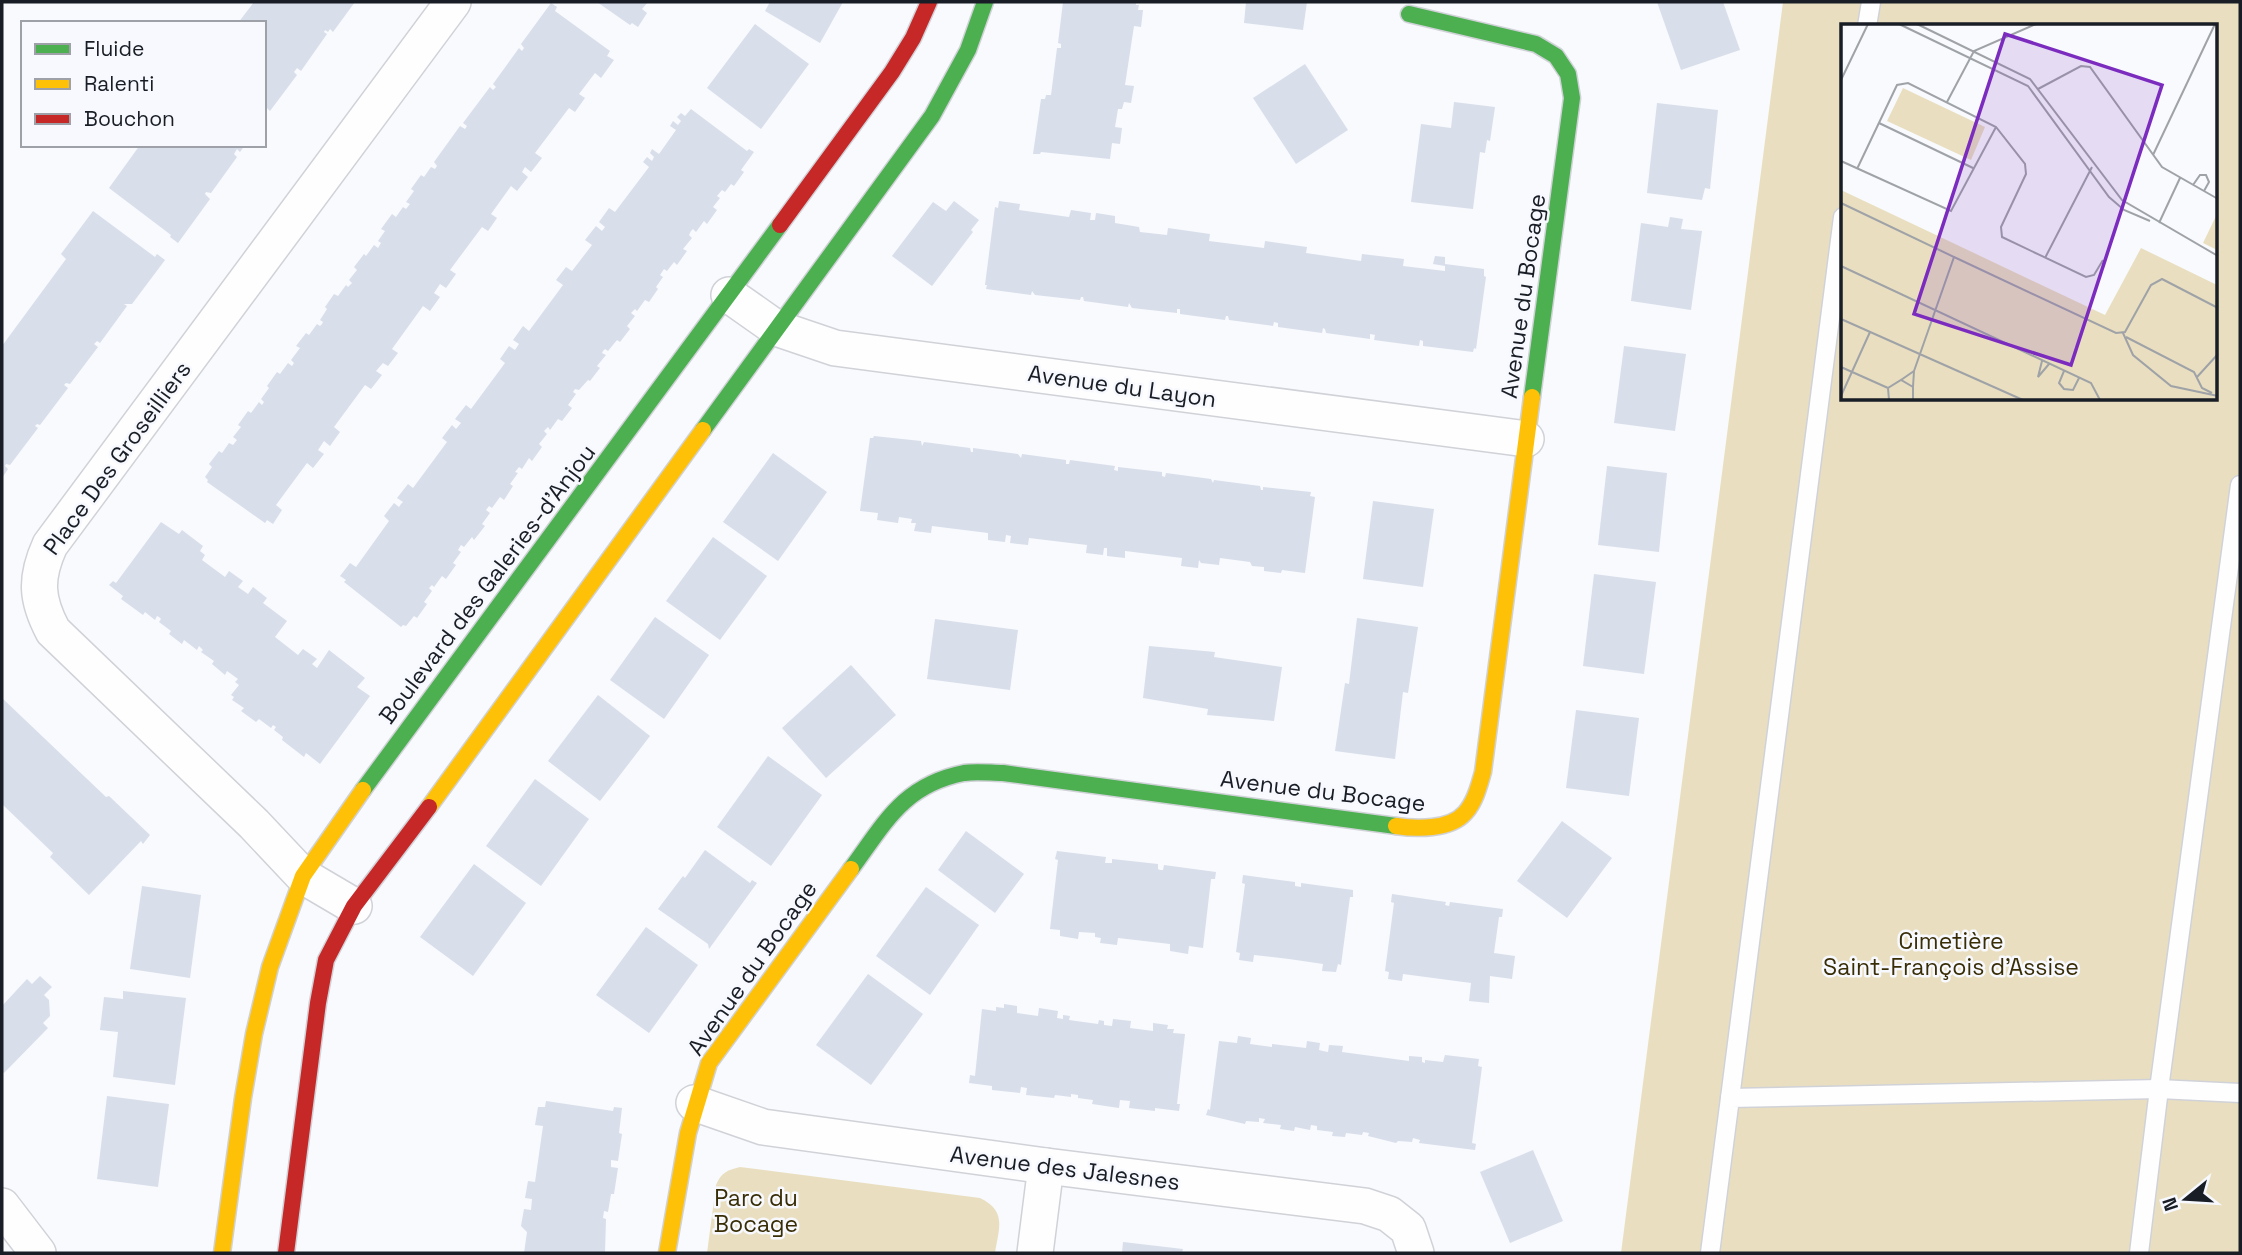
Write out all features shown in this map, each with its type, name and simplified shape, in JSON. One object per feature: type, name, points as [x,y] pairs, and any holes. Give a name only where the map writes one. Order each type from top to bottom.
[{"type":"street","name":"Place Des Groseilliers","points":[[354,906],[303,876],[254,824],[53,631],[44,615],[39,597],[39,579],[50,545],[453,2]]},
{"type":"street","name":"Boulevard des Galeries-d'Anjou","points":[[222,1253],[254,1034],[270,967],[303,876],[362,792],[877,94],[903,55],[929,2]]},
{"type":"street","points":[[286,1253],[318,1003],[326,960],[354,906],[413,829],[932,116],[968,50],[985,2]]},
{"type":"street","name":"Avenue du Bocage","points":[[667,1253],[679,1172],[694,1103],[709,1063],[877,831],[898,805],[928,784],[966,773],[1003,773],[1405,827],[1437,827],[1459,820],[1475,802],[1483,772],[1572,98],[1567,74],[1556,56],[1536,44],[1409,14]]},
{"type":"street","name":"Avenue du Layon","points":[[729,295],[776,327],[835,348],[1527,439]]},
{"type":"street","name":"Avenue des Jalesnes","points":[[694,1103],[763,1127],[1365,1206],[1389,1214],[1408,1229],[1416,1253]]},
{"type":"street","points":[[1035,1253],[1046,1166]]},
{"type":"street","points":[[2,1206],[38,1253]]},
{"type":"lane","points":[[1867,24],[1871,2]]},
{"type":"lane","points":[[1710,1253],[1841,233]]},
{"type":"lane","points":[[2139,1253],[2240,485]]},
{"type":"lane","points":[[1730,1098],[2159,1089],[2240,1093]]},
{"type":"green space","name":"Cimetière Saint-François d'Assise","points":[[1783,2],[2240,2],[2240,1253],[1621,1253]]},
{"type":"green space","name":"Parc du Bocage","points":[[740,1167],[980,1198],[989,1203],[998,1215],[995,1253],[707,1253],[716,1185],[725,1173]]},
{"type":"building","points":[[254,2],[355,2],[333,32],[330,29],[328,32],[325,30],[327,34],[301,71],[297,68],[294,72],[297,75],[270,111],[266,109],[266,21],[240,21]]},
{"type":"building","points":[[597,2],[648,2],[642,9],[647,13],[638,27],[632,23],[630,25]]},
{"type":"building","points":[[770,2],[843,2],[820,43],[765,11]]},
{"type":"building","points":[[1063,2],[1136,2],[1136,5],[1139,5],[1138,10],[1143,10],[1141,27],[1134,26],[1125,85],[1134,86],[1131,103],[1124,102],[1122,109],[1118,109],[1115,127],[1122,128],[1120,144],[1112,143],[1110,159],[1041,152],[1033,154],[1041,99],[1051,95],[1057,48],[1061,48],[1058,43]]},
{"type":"building","points":[[1246,2],[1307,2],[1303,30],[1244,23]]},
{"type":"building","points":[[1657,2],[1723,2],[1740,50],[1681,70]]},
{"type":"building","points":[[551,3],[557,7],[555,11],[610,51],[607,56],[614,60],[601,78],[595,73],[579,94],[585,98],[575,112],[569,108],[535,153],[542,158],[531,172],[525,167],[522,172],[528,177],[517,191],[511,186],[491,214],[497,218],[488,231],[482,227],[450,270],[456,274],[446,288],[440,284],[434,293],[440,297],[430,311],[423,306],[392,349],[398,353],[388,366],[383,363],[376,371],[382,375],[371,389],[365,385],[334,427],[340,432],[330,446],[324,441],[318,450],[324,454],[313,468],[307,463],[276,505],[282,510],[273,524],[267,520],[265,523],[207,482],[205,477],[212,467],[209,464],[219,451],[222,453],[229,443],[233,445],[237,440],[233,437],[241,427],[238,425],[248,411],[251,413],[259,402],[262,405],[264,402],[261,399],[277,372],[280,374],[288,363],[292,366],[294,363],[291,360],[300,348],[296,346],[306,333],[309,335],[317,324],[322,324],[320,320],[327,309],[325,307],[334,294],[338,296],[346,285],[348,287],[352,283],[349,280],[357,270],[354,267],[374,245],[378,248],[381,243],[378,241],[385,231],[381,229],[392,214],[396,217],[403,207],[406,209],[410,204],[406,202],[414,191],[411,189],[421,175],[424,177],[431,167],[435,169],[437,166],[434,162],[460,126],[465,129],[467,126],[463,123],[490,87],[493,90],[496,87],[493,84],[519,48],[522,51],[524,48],[521,44]]},
{"type":"building","points":[[755,24],[809,64],[761,129],[707,88]]},
{"type":"building","points":[[1305,64],[1348,130],[1296,164],[1253,98]]},
{"type":"building","points":[[1454,102],[1495,107],[1490,141],[1487,140],[1485,153],[1480,152],[1473,209],[1411,202],[1421,124],[1451,128]]},
{"type":"building","points":[[1657,103],[1718,110],[1710,189],[1705,188],[1702,200],[1647,193]]},
{"type":"building","points":[[691,109],[747,151],[749,149],[754,152],[741,170],[744,172],[734,186],[731,184],[725,192],[722,190],[717,196],[720,198],[713,207],[717,210],[707,224],[704,221],[696,232],[693,229],[691,231],[689,235],[692,238],[683,249],[687,251],[677,265],[674,262],[667,271],[664,269],[660,275],[663,277],[656,287],[658,289],[649,302],[645,300],[637,311],[635,309],[631,313],[635,316],[627,326],[630,329],[620,342],[617,340],[608,351],[603,351],[606,355],[590,381],[579,390],[575,389],[573,392],[576,394],[568,405],[572,408],[562,421],[558,419],[550,430],[548,427],[544,431],[547,434],[539,444],[542,447],[532,461],[529,458],[522,469],[519,467],[515,472],[518,473],[510,484],[513,486],[504,500],[500,497],[492,508],[489,506],[486,510],[490,513],[482,524],[485,526],[474,540],[472,537],[464,547],[461,545],[458,550],[461,552],[453,563],[456,565],[446,579],[442,576],[434,587],[432,585],[429,588],[432,591],[424,602],[427,604],[417,618],[414,616],[406,626],[401,627],[340,576],[350,563],[356,567],[389,521],[384,516],[394,503],[399,507],[403,502],[397,498],[408,484],[413,488],[447,442],[442,438],[452,425],[456,429],[461,423],[455,419],[466,405],[471,409],[505,363],[500,359],[509,346],[515,350],[519,344],[513,340],[523,326],[529,331],[563,285],[556,280],[566,267],[572,271],[592,245],[585,240],[596,226],[602,231],[605,227],[599,222],[609,208],[615,212],[649,167],[643,162],[647,157],[652,161],[652,149],[659,154],[676,130],[670,126],[673,121],[678,125],[681,121],[677,117],[681,113],[685,116]]},
{"type":"building","points":[[139,147],[244,147],[240,152],[237,149],[234,154],[237,157],[211,193],[206,192],[210,199],[178,243],[109,188]]},
{"type":"building","points":[[954,201],[979,220],[932,286],[892,256],[933,202],[946,211]]},
{"type":"building","points":[[999,201],[1020,204],[1019,210],[1069,217],[1071,210],[1091,213],[1090,220],[1095,220],[1096,213],[1115,216],[1115,223],[1139,227],[1140,232],[1167,235],[1168,228],[1210,234],[1209,241],[1264,248],[1265,241],[1307,247],[1306,253],[1361,261],[1362,254],[1404,259],[1403,266],[1445,271],[1445,266],[1433,264],[1435,256],[1445,257],[1445,264],[1484,269],[1486,277],[1476,349],[1474,348],[1473,352],[1423,346],[1423,341],[1420,340],[1419,346],[1374,340],[1375,335],[1370,334],[1370,339],[1326,333],[1323,328],[1322,333],[1278,327],[1278,323],[1274,322],[1273,326],[1229,320],[1228,316],[1225,320],[1180,314],[1180,309],[1177,309],[1177,313],[1132,308],[1129,303],[1128,307],[1084,301],[1083,297],[1080,300],[1035,295],[1032,291],[1031,295],[986,289],[995,207],[998,208]]},
{"type":"building","points":[[93,211],[155,257],[157,254],[165,260],[132,304],[124,304],[127,306],[100,343],[97,341],[94,344],[98,347],[70,384],[64,385],[68,388],[40,425],[35,426],[38,428],[10,465],[6,464],[8,469],[2,478],[2,346],[66,259],[61,254]]},
{"type":"building","points":[[1670,217],[1683,219],[1681,229],[1702,231],[1691,310],[1631,301],[1641,223],[1668,227]]},
{"type":"building","points":[[1624,346],[1686,354],[1675,431],[1614,423]]},
{"type":"building","points":[[874,436],[921,441],[922,446],[924,442],[970,448],[971,452],[973,448],[1018,454],[1021,458],[1022,454],[1066,460],[1066,464],[1069,464],[1070,460],[1115,466],[1114,470],[1118,471],[1118,467],[1162,472],[1165,477],[1166,473],[1211,479],[1213,483],[1214,480],[1260,486],[1261,490],[1263,487],[1311,492],[1310,496],[1315,497],[1305,573],[1264,571],[1264,567],[1252,566],[1250,562],[1220,558],[1219,565],[1201,563],[1199,560],[1198,568],[1181,566],[1182,558],[1125,551],[1125,558],[1107,556],[1107,548],[1104,548],[1103,555],[1086,553],[1087,545],[1029,538],[1028,545],[1010,543],[1011,536],[1006,535],[1005,542],[988,540],[988,533],[932,526],[931,533],[914,531],[916,523],[911,523],[912,519],[899,517],[898,523],[877,520],[878,513],[860,511],[870,438]]},
{"type":"building","points":[[773,453],[827,492],[778,561],[723,522]]},
{"type":"building","points":[[1607,466],[1667,473],[1659,552],[1598,545]]},
{"type":"building","points":[[1373,501],[1434,509],[1423,587],[1363,579]]},
{"type":"building","points":[[161,522],[179,534],[182,530],[203,546],[200,551],[205,555],[202,560],[225,577],[229,571],[243,581],[238,587],[248,594],[253,587],[267,598],[263,603],[287,621],[275,637],[298,655],[303,649],[317,659],[312,664],[317,668],[329,650],[365,678],[357,687],[370,696],[320,764],[306,753],[304,757],[282,740],[283,737],[274,730],[276,727],[273,725],[271,728],[259,719],[256,722],[241,711],[244,708],[232,700],[234,697],[231,695],[239,685],[235,682],[238,679],[227,671],[225,675],[212,664],[214,661],[201,652],[203,650],[199,646],[197,650],[184,640],[182,644],[169,634],[171,631],[159,622],[159,617],[155,620],[145,612],[143,615],[121,599],[123,596],[109,585],[113,581],[116,583]]},
{"type":"building","points":[[713,537],[767,576],[720,640],[666,601]]},
{"type":"building","points":[[1594,574],[1656,582],[1644,674],[1583,666]]},
{"type":"building","points":[[655,617],[709,655],[664,719],[610,680]]},
{"type":"building","points":[[1357,618],[1418,627],[1408,693],[1403,692],[1395,759],[1335,751],[1345,683],[1349,684]]},
{"type":"building","points":[[935,619],[1018,630],[1010,690],[927,679]]},
{"type":"building","points":[[1149,646],[1215,652],[1214,657],[1282,667],[1274,721],[1207,715],[1208,709],[1143,698]]},
{"type":"building","points":[[851,665],[896,715],[826,778],[782,728]]},
{"type":"building","points":[[598,695],[650,736],[600,801],[548,761]]},
{"type":"building","points":[[2,698],[150,835],[89,895],[50,857],[53,853],[2,804]]},
{"type":"building","points":[[1576,710],[1639,718],[1629,796],[1566,788]]},
{"type":"building","points":[[768,756],[822,795],[771,866],[717,827]]},
{"type":"building","points":[[535,779],[589,819],[541,886],[486,846]]},
{"type":"building","points":[[1562,821],[1612,858],[1567,918],[1517,881]]},
{"type":"building","points":[[966,831],[1024,874],[995,913],[938,870]]},
{"type":"building","points":[[705,850],[750,883],[752,880],[757,883],[709,949],[708,944],[658,909]]},
{"type":"building","points":[[1057,851],[1106,857],[1105,863],[1112,863],[1112,859],[1158,864],[1160,870],[1163,870],[1164,865],[1216,872],[1215,879],[1211,879],[1203,948],[1189,946],[1188,954],[1170,951],[1170,944],[1118,938],[1117,945],[1100,943],[1101,938],[1095,937],[1095,933],[1079,932],[1078,939],[1060,936],[1060,930],[1050,929]]},
{"type":"building","points":[[474,864],[526,903],[473,976],[420,937]]},
{"type":"building","points":[[1243,875],[1295,882],[1295,886],[1301,887],[1301,883],[1353,890],[1341,965],[1338,964],[1336,972],[1322,971],[1323,964],[1289,959],[1254,955],[1253,962],[1239,960],[1240,953],[1236,952],[1245,884],[1242,883]]},
{"type":"building","points":[[142,886],[201,895],[190,978],[130,969]]},
{"type":"building","points":[[926,887],[979,925],[930,995],[876,956]]},
{"type":"building","points":[[1392,894],[1446,902],[1445,905],[1449,906],[1450,902],[1503,909],[1502,917],[1499,917],[1494,953],[1515,956],[1512,979],[1490,976],[1489,1003],[1469,1001],[1471,983],[1403,974],[1402,981],[1388,979],[1389,972],[1385,971],[1394,903],[1391,902]]},
{"type":"building","points":[[646,927],[698,965],[649,1033],[596,995]]},
{"type":"building","points":[[868,974],[923,1014],[871,1085],[816,1045]]},
{"type":"building","points":[[40,976],[52,987],[44,995],[49,1000],[50,1016],[43,1023],[48,1028],[4,1073],[2,1006],[27,979],[32,984]]},
{"type":"building","points":[[123,991],[186,998],[175,1085],[113,1077],[118,1032],[100,1030],[104,997],[123,999]]},
{"type":"building","points":[[1004,1004],[1017,1006],[1017,1013],[1038,1016],[1039,1008],[1058,1011],[1057,1018],[1070,1016],[1069,1020],[1098,1024],[1099,1020],[1104,1021],[1104,1025],[1112,1026],[1113,1019],[1131,1021],[1130,1028],[1153,1031],[1153,1023],[1168,1025],[1167,1029],[1174,1029],[1173,1033],[1185,1034],[1177,1104],[1180,1104],[1179,1111],[1129,1108],[1130,1101],[1120,1100],[1119,1108],[1092,1104],[1093,1100],[1078,1098],[1078,1095],[1055,1095],[1054,1098],[1026,1095],[1027,1088],[1021,1087],[1020,1093],[992,1090],[992,1086],[969,1083],[970,1075],[975,1076],[982,1009],[996,1011],[996,1007],[1004,1008]]},
{"type":"building","points":[[1238,1036],[1251,1038],[1250,1044],[1306,1048],[1307,1041],[1320,1043],[1319,1050],[1328,1052],[1329,1045],[1343,1046],[1342,1052],[1409,1061],[1409,1056],[1422,1057],[1422,1062],[1425,1063],[1425,1060],[1443,1062],[1445,1055],[1479,1059],[1478,1066],[1482,1067],[1472,1143],[1476,1144],[1475,1150],[1419,1143],[1420,1140],[1413,1138],[1412,1142],[1396,1143],[1368,1136],[1369,1133],[1363,1132],[1362,1135],[1346,1133],[1345,1137],[1332,1136],[1333,1132],[1317,1130],[1317,1126],[1311,1125],[1310,1130],[1295,1127],[1294,1131],[1280,1129],[1281,1125],[1263,1123],[1265,1119],[1259,1118],[1259,1122],[1246,1121],[1245,1124],[1206,1115],[1208,1109],[1210,1110],[1219,1041],[1237,1043]]},
{"type":"building","points":[[107,1096],[169,1104],[158,1187],[97,1179]]},
{"type":"building","points":[[546,1101],[613,1111],[614,1107],[622,1108],[618,1161],[611,1160],[611,1167],[618,1168],[614,1194],[611,1194],[608,1212],[604,1211],[603,1218],[606,1219],[605,1253],[524,1253],[527,1232],[521,1226],[524,1209],[531,1210],[532,1199],[525,1198],[528,1181],[535,1182],[543,1126],[535,1125],[538,1107],[545,1107]]},
{"type":"building","points":[[1533,1150],[1563,1221],[1510,1243],[1480,1172]]},
{"type":"building","points":[[1123,1242],[1183,1249],[1182,1253],[1122,1253]]},
{"type":"traffic: fast","points":[[703,430],[932,116],[968,50],[985,2]]},
{"type":"traffic: fast","points":[[1409,14],[1536,44],[1556,56],[1568,74],[1572,98],[1532,397]]},
{"type":"traffic: fast","points":[[363,790],[780,225]]},
{"type":"traffic: fast","points":[[851,869],[897,808],[910,797],[943,779],[969,772],[1003,773],[1396,826]]},
{"type":"traffic: slow","points":[[1396,826],[1423,828],[1451,823],[1465,813],[1478,788],[1483,772],[1532,397]]},
{"type":"traffic: slow","points":[[429,807],[703,430]]},
{"type":"traffic: slow","points":[[222,1253],[243,1098],[254,1034],[270,967],[303,876],[363,790]]},
{"type":"traffic: slow","points":[[667,1253],[688,1133],[709,1063],[851,869]]},
{"type":"traffic: jam","points":[[780,225],[892,72],[913,38],[929,2]]},
{"type":"traffic: jam","points":[[286,1253],[318,1003],[326,960],[354,906],[429,807]]}]
